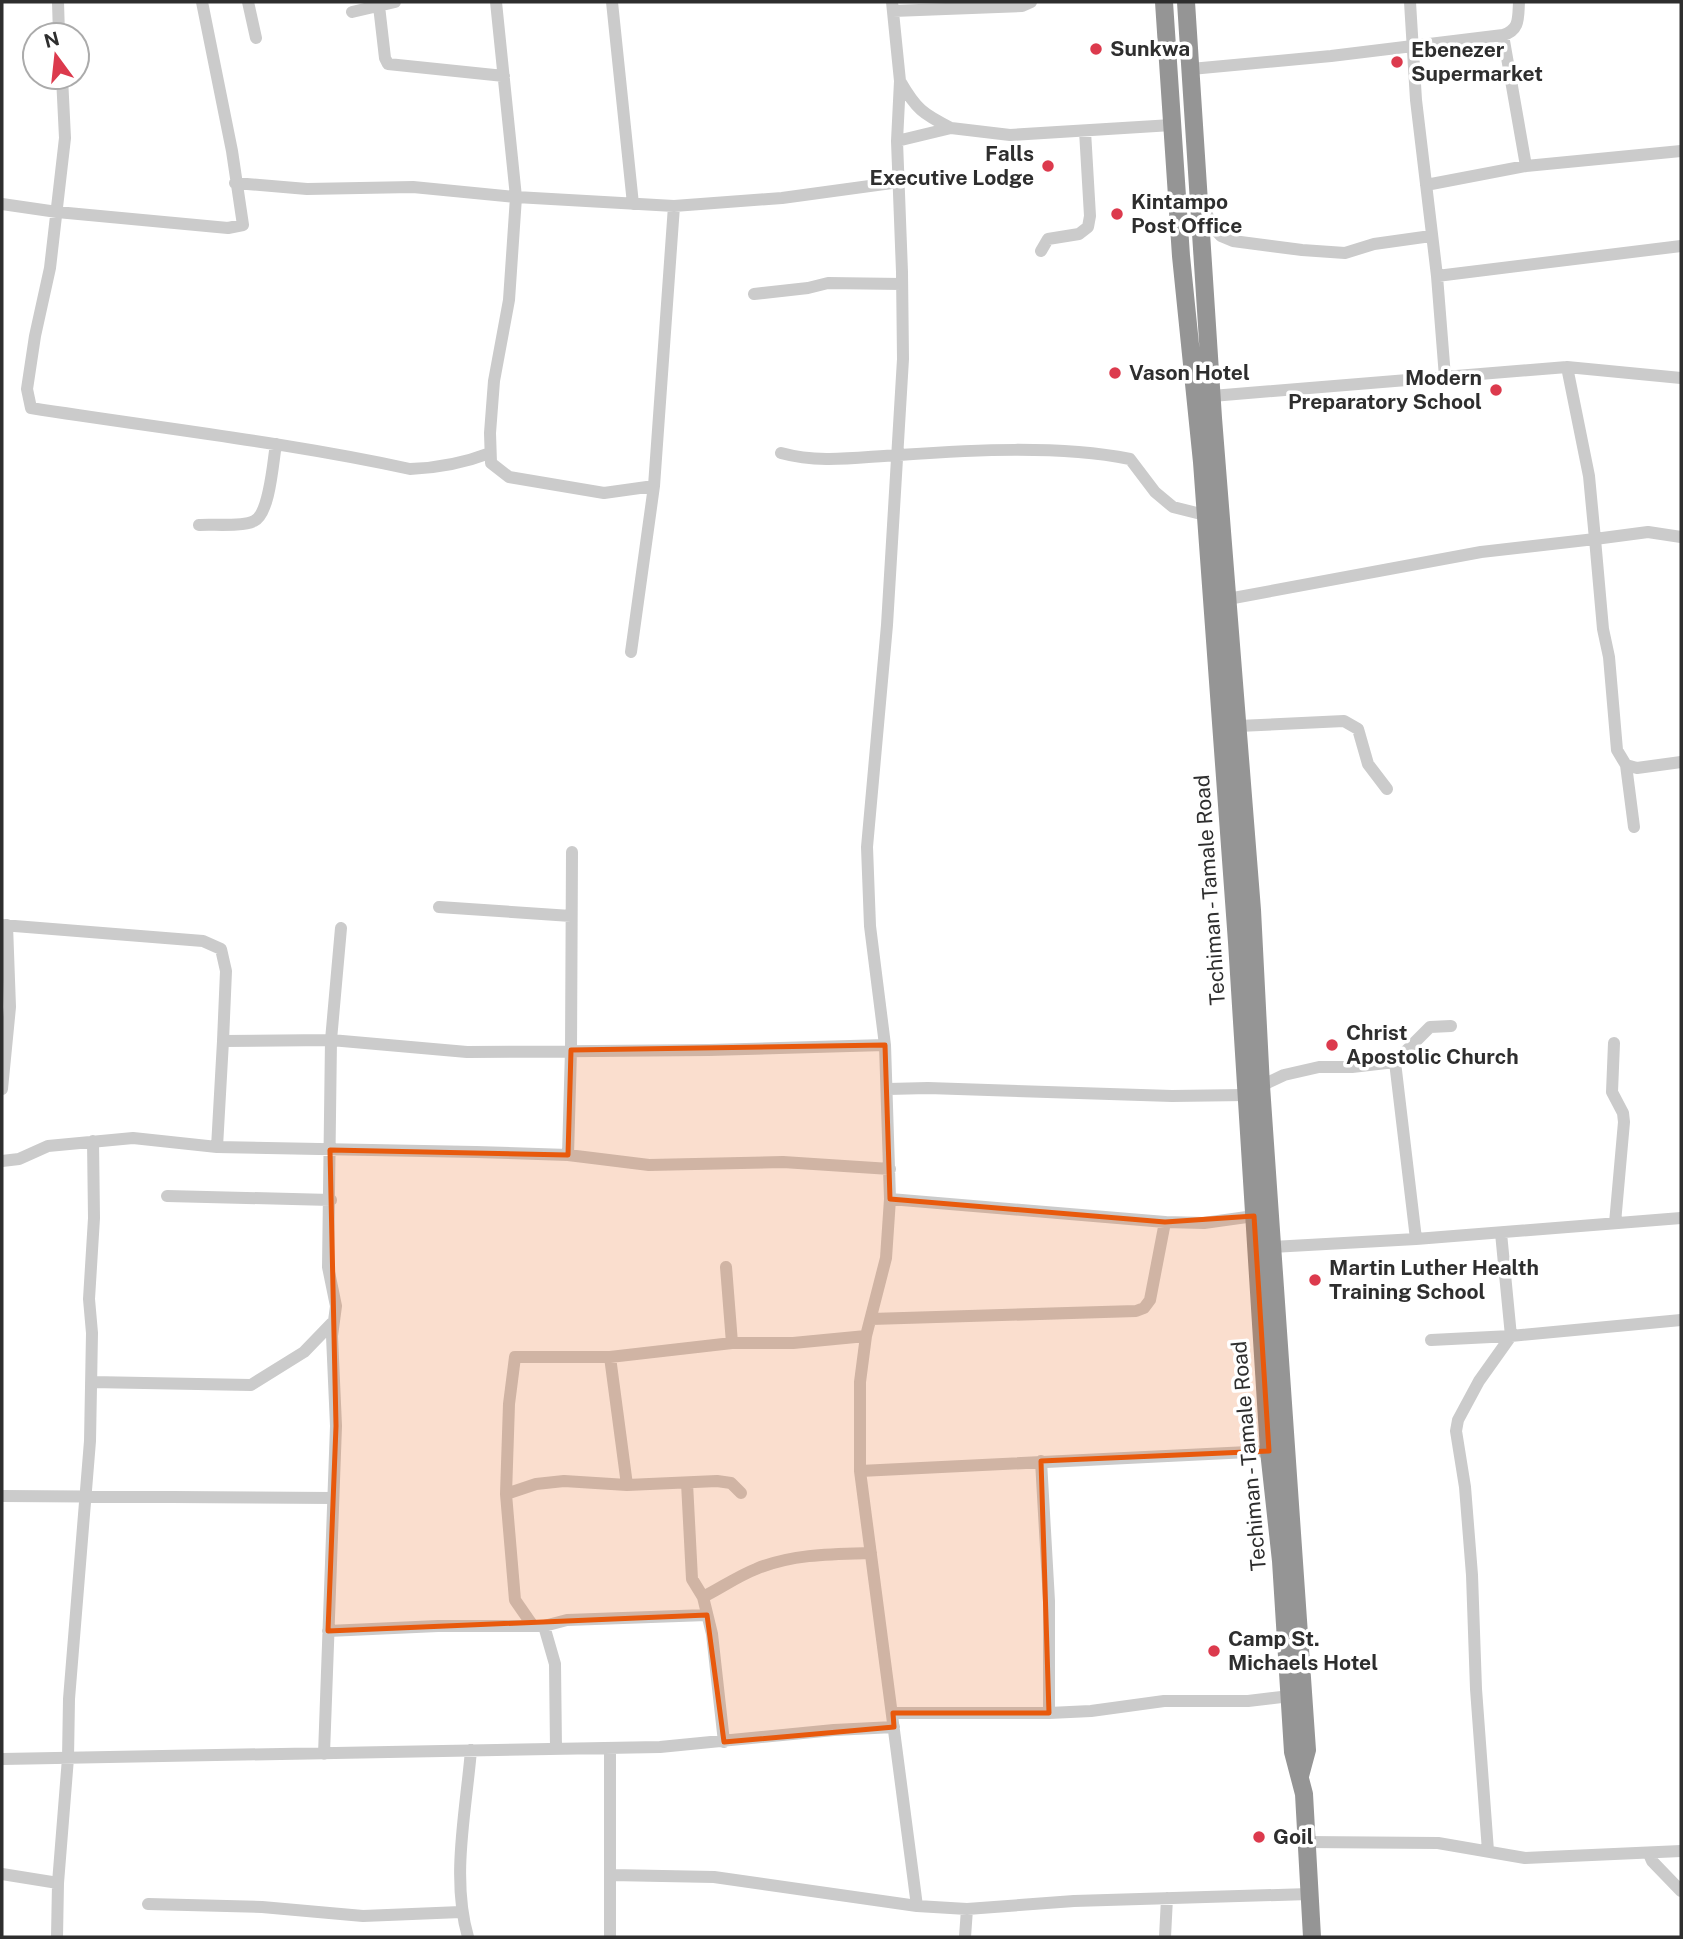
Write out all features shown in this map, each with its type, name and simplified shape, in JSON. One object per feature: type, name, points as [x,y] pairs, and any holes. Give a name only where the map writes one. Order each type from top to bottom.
[{"type":"highway","name":"Techiman - Tamale Road","points":[[1164,2],[1182,269],[1202,462],[1237,942],[1272,1247],[1307,1750],[1300,1776]]},
{"type":"highway","name":"Techiman - Tamale Road","points":[[1186,2],[1192,124],[1252,910],[1254,1216],[1269,1451],[1281,1561],[1293,1752],[1304,1794],[1312,1937]]},
{"type":"highway","points":[[1172,125],[1192,124]]},
{"type":"street","points":[[58,2],[59,21]]},
{"type":"street","points":[[2,204],[57,212],[228,228],[239,227],[244,222],[202,2]]},
{"type":"street","points":[[248,2],[256,38]]},
{"type":"street","points":[[352,12],[396,2]]},
{"type":"street","points":[[496,2],[516,197],[509,300],[494,381],[491,463],[509,477],[604,493],[654,486]]},
{"type":"street","points":[[612,2],[633,204]]},
{"type":"street","points":[[917,1906],[860,1471],[860,1382],[866,1336],[886,1258],[890,1199],[886,1045],[870,926],[867,847],[887,625],[903,359],[897,141],[900,80],[893,6],[1022,6],[1031,2]]},
{"type":"street","points":[[1410,2],[1416,100],[1446,377]]},
{"type":"street","points":[[1191,69],[1331,56],[1503,35],[1512,32],[1517,26],[1519,2]]},
{"type":"street","points":[[379,6],[388,64],[504,76]]},
{"type":"street","points":[[1503,35],[1526,166]]},
{"type":"street","points":[[900,80],[911,100],[925,114],[951,128]]},
{"type":"street","points":[[63,91],[65,138],[50,268],[27,389],[32,408],[276,444],[410,469],[466,462],[490,453]]},
{"type":"street","points":[[897,141],[951,128],[1010,135],[1172,125]]},
{"type":"street","points":[[1041,251],[1048,239],[1079,234],[1088,227],[1090,216],[1085,131]]},
{"type":"street","points":[[1426,185],[1526,166],[1681,151]]},
{"type":"street","points":[[235,183],[307,189],[414,187],[516,197],[674,206],[782,198],[899,182]]},
{"type":"street","points":[[1199,192],[1211,225],[1221,236],[1233,241],[1325,253],[1345,253],[1374,244],[1431,236]]},
{"type":"street","points":[[631,652],[654,486],[674,206]]},
{"type":"street","points":[[1437,276],[1681,246]]},
{"type":"street","points":[[754,294],[828,284],[902,284]]},
{"type":"street","points":[[1212,396],[1567,367],[1681,378]]},
{"type":"street","points":[[1567,367],[1589,476],[1603,629],[1609,657],[1618,751],[1626,765],[1634,827]]},
{"type":"street","points":[[199,525],[252,522],[260,517],[266,504],[276,444]]},
{"type":"street","points":[[782,453],[805,460],[843,460],[898,455],[1075,451],[1130,459],[1156,492],[1173,507],[1205,515]]},
{"type":"street","points":[[1228,599],[1481,552],[1648,532],[1681,537]]},
{"type":"street","points":[[1238,726],[1345,721],[1358,729],[1368,764],[1387,789]]},
{"type":"street","points":[[1626,765],[1637,768],[1681,762]]},
{"type":"street","points":[[568,1156],[572,852]]},
{"type":"street","points":[[439,907],[572,916]]},
{"type":"street","points":[[2,1089],[10,1007],[5,925],[203,941],[221,949],[226,971],[217,1147]]},
{"type":"street","points":[[324,1754],[336,1426],[332,1323],[336,1306],[328,1267],[331,1200],[331,1040],[341,928]]},
{"type":"street","points":[[888,1089],[1172,1096],[1253,1091],[1284,1075],[1319,1067],[1352,1067],[1395,1062],[1430,1027],[1451,1026]]},
{"type":"street","points":[[223,1041],[331,1040],[467,1052],[886,1045]]},
{"type":"street","points":[[1614,1043],[1612,1092],[1625,1122],[1615,1223]]},
{"type":"street","points":[[1395,1062],[1416,1239]]},
{"type":"street","points":[[2,1161],[19,1159],[48,1146],[133,1138],[217,1147],[568,1156],[649,1165],[783,1162],[890,1170]]},
{"type":"street","points":[[57,1937],[69,1699],[90,1441],[92,1333],[89,1298],[94,1218],[93,1141]]},
{"type":"street","points":[[167,1196],[331,1200]]},
{"type":"street","points":[[890,1199],[1165,1222],[1204,1223],[1254,1216]]},
{"type":"street","points":[[1272,1247],[1501,1233],[1681,1218]]},
{"type":"street","points":[[871,1319],[1136,1311],[1144,1308],[1150,1300],[1165,1222]]},
{"type":"street","points":[[1488,1851],[1476,1689],[1472,1575],[1465,1488],[1456,1431],[1458,1420],[1479,1381],[1511,1336],[1501,1233]]},
{"type":"street","points":[[726,1267],[732,1343]]},
{"type":"street","points":[[1431,1340],[1511,1336],[1681,1320]]},
{"type":"street","points":[[91,1382],[251,1385],[304,1352],[332,1323]]},
{"type":"street","points":[[556,1749],[555,1664],[539,1626],[515,1600],[506,1494],[509,1404],[515,1357],[610,1357],[732,1343],[793,1343],[866,1336]]},
{"type":"street","points":[[610,1357],[627,1485]]},
{"type":"street","points":[[860,1471],[1269,1451]]},
{"type":"street","points":[[1041,1461],[1049,1601],[1049,1713]]},
{"type":"street","points":[[506,1494],[536,1484],[564,1481],[627,1485],[717,1481],[731,1483],[741,1493]]},
{"type":"street","points":[[687,1483],[692,1579],[703,1597],[712,1634],[724,1742]]},
{"type":"street","points":[[2,1496],[333,1498]]},
{"type":"street","points":[[703,1597],[754,1569],[777,1561],[814,1555],[871,1553]]},
{"type":"street","points":[[328,1631],[438,1626],[539,1626],[567,1620],[707,1615]]},
{"type":"street","points":[[2,1759],[610,1748],[724,1742],[834,1730],[894,1720],[1091,1711],[1164,1702],[1248,1701],[1290,1696]]},
{"type":"street","points":[[610,1748],[610,1937]]},
{"type":"street","points":[[468,1937],[461,1912],[460,1869],[471,1750]]},
{"type":"street","points":[[1306,1842],[1438,1843],[1525,1858],[1681,1851]]},
{"type":"street","points":[[1649,1854],[1652,1861],[1681,1891]]},
{"type":"street","points":[[2,1874],[58,1883]]},
{"type":"street","points":[[611,1875],[715,1877],[917,1906],[967,1909],[1074,1901],[1309,1894]]},
{"type":"street","points":[[1166,1937],[1167,1898]]},
{"type":"street","points":[[148,1903],[262,1907],[363,1916],[461,1912]]},
{"type":"street","points":[[965,1937],[967,1909]]},
{"type":"highlighted area","points":[[885,1045],[890,1199],[1165,1222],[1254,1216],[1269,1451],[1041,1461],[1049,1713],[893,1713],[894,1727],[724,1742],[707,1615],[328,1631],[336,1426],[330,1150],[568,1155],[571,1050]]},
{"type":"place","name":"Sunkwa","points":[[1096,49]]},
{"type":"place","name":"Ebenezer Supermarket","points":[[1397,62]]},
{"type":"place","name":"Falls Executive Lodge","points":[[1048,166]]},
{"type":"place","name":"Kintampo Post Office","points":[[1117,214]]},
{"type":"place","name":"Vason Hotel","points":[[1115,373]]},
{"type":"place","name":"Modern Preparatory School","points":[[1496,390]]},
{"type":"place","name":"Christ Apostolic Church","points":[[1332,1045]]},
{"type":"place","name":"Martin Luther Health Training School","points":[[1315,1280]]},
{"type":"place","name":"Camp St. Michaels Hotel","points":[[1214,1651]]},
{"type":"place","name":"Goil","points":[[1259,1837]]}]
